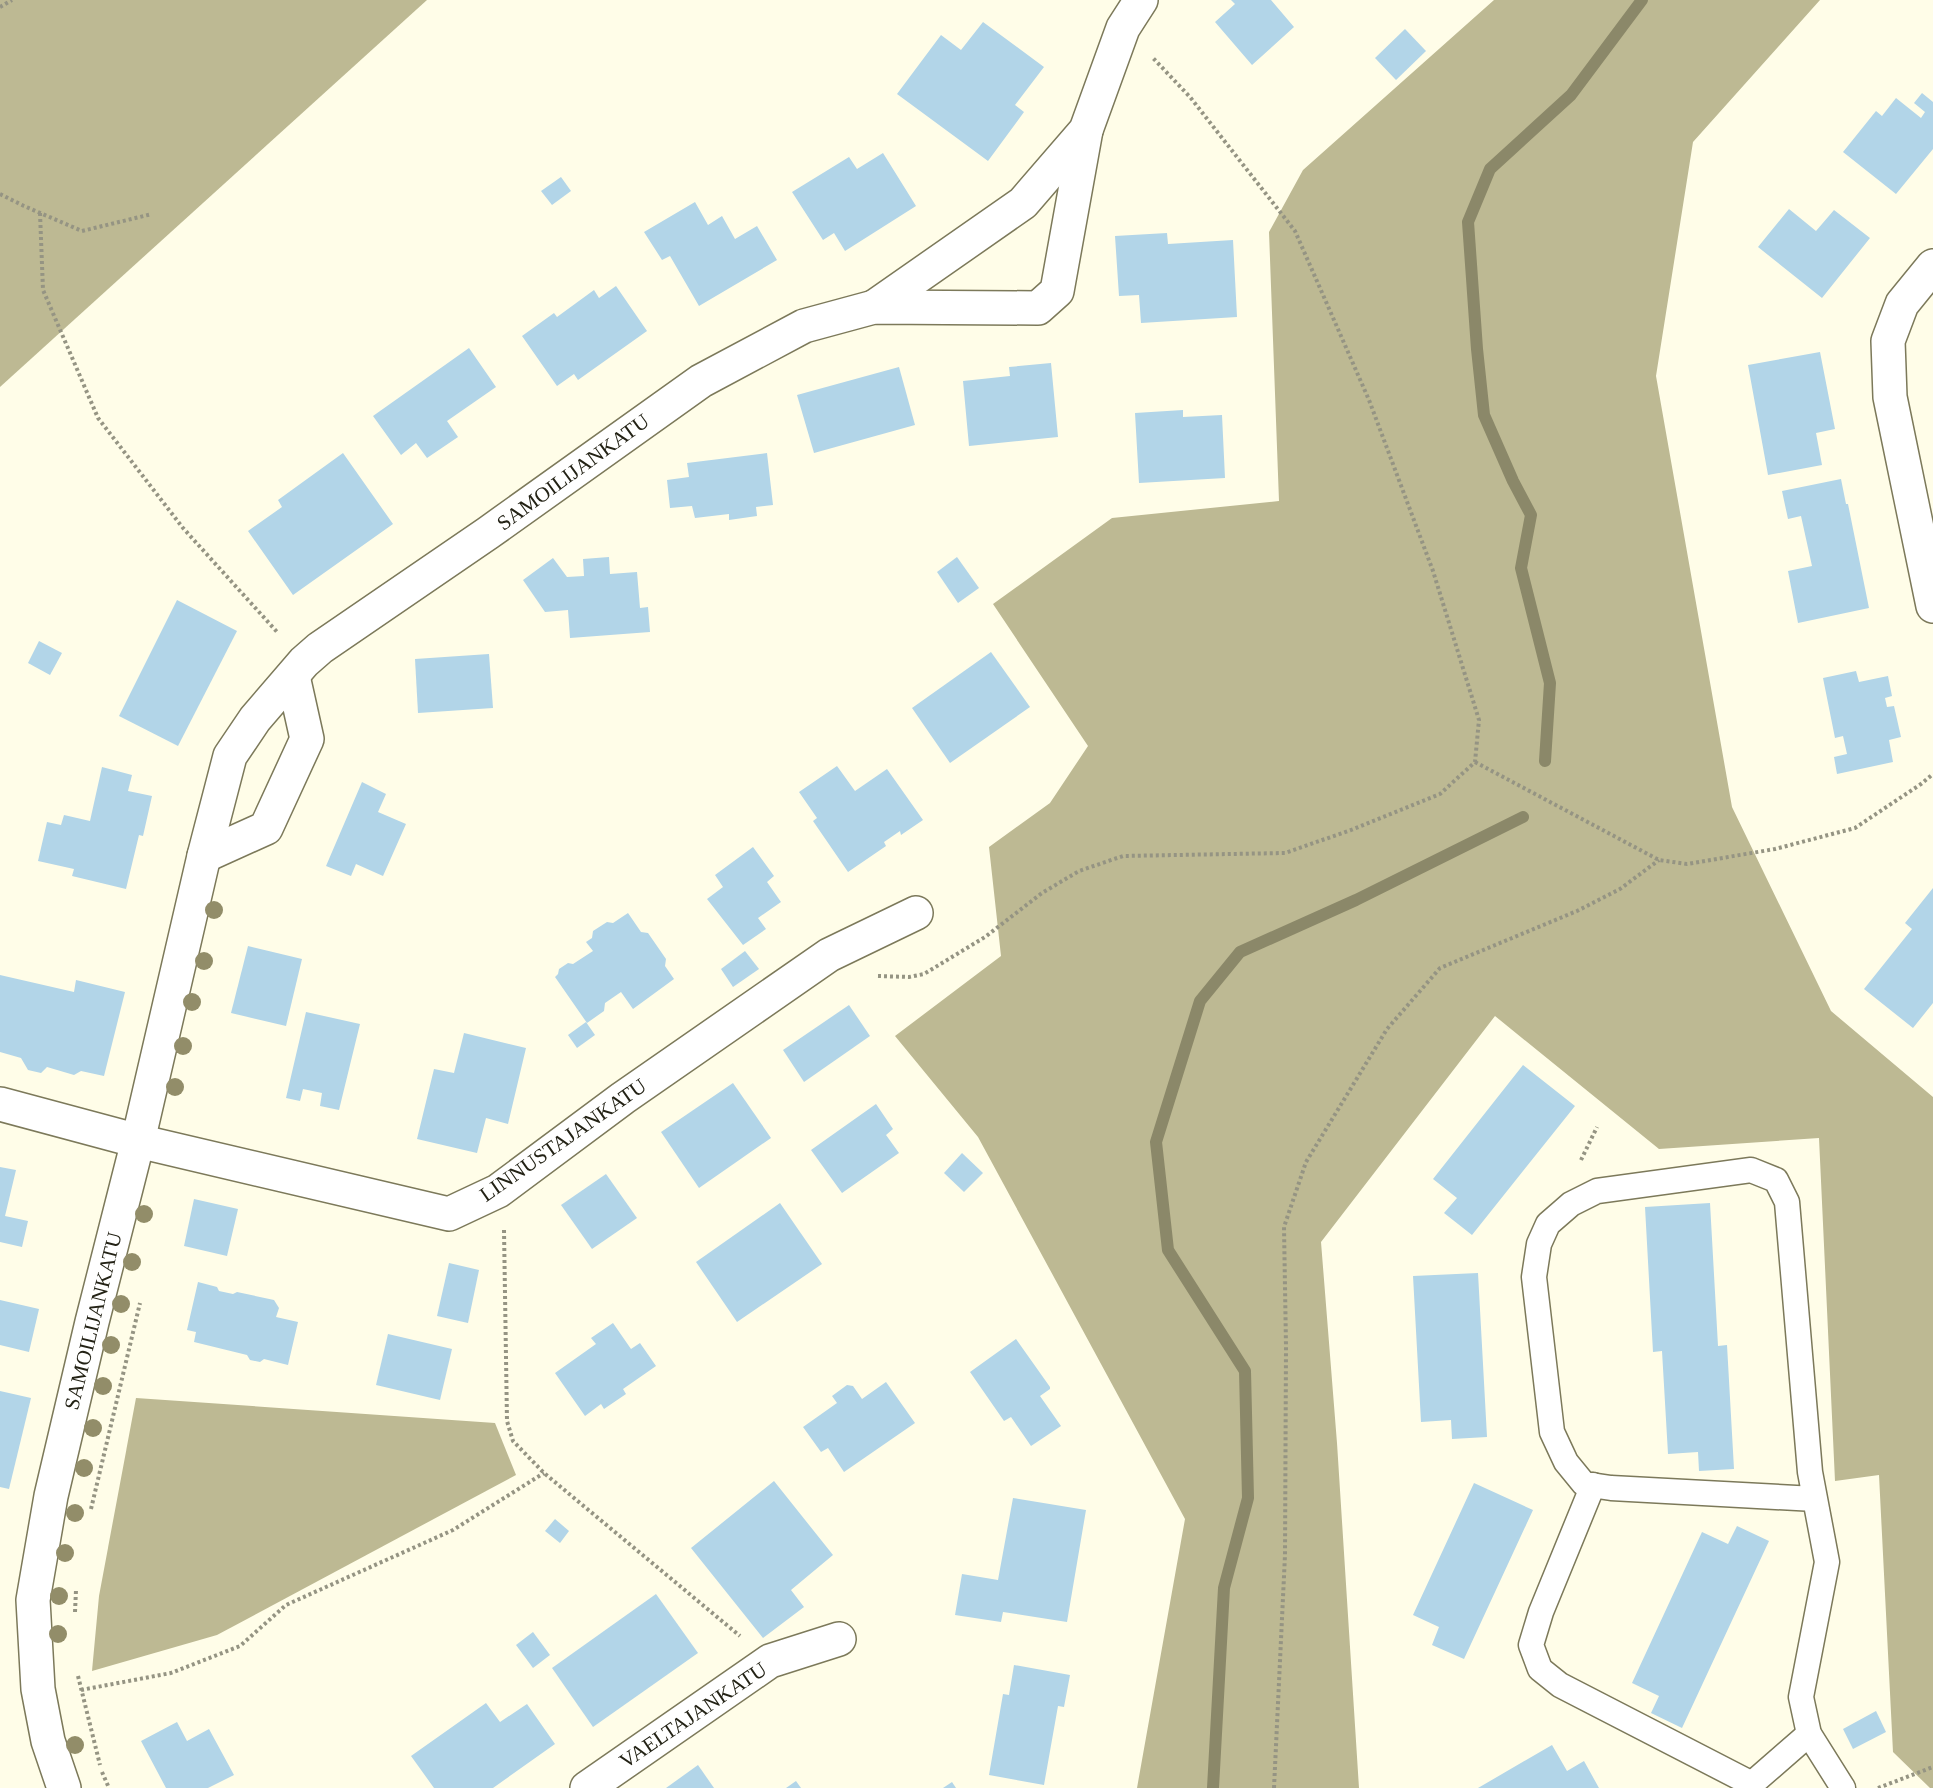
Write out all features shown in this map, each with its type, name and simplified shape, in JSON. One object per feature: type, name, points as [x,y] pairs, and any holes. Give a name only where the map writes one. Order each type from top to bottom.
[{"type":"street","name":"SAMOILIJANKATU","points":[[64,1788],[48,1741],[38,1689],[33,1600],[51,1496],[230,756],[255,719],[298,669],[320,648],[488,533],[701,381],[804,326],[874,307],[1038,308],[1057,291],[1086,130],[1123,28],[1142,0]]},
{"type":"street","name":"SAMOILIJANKATU","points":[[874,307],[1023,203],[1086,130]]},
{"type":"street","points":[[1933,266],[1902,304],[1888,342],[1890,397],[1933,606]]},
{"type":"street","points":[[204,856],[266,828],[307,739],[298,669]]},
{"type":"street","name":"LINNUSTAJANKATU","points":[[0,1104],[138,1141],[450,1214],[498,1191],[623,1098],[829,955],[916,913]]},
{"type":"street","name":"VAELTAJANKATU","points":[[587,1788],[770,1661],[839,1639]]},
{"type":"lane","points":[[1815,1500],[1611,1488],[1584,1484],[1566,1462],[1552,1432],[1534,1277],[1539,1244],[1548,1224],[1571,1204],[1597,1191],[1751,1170],[1776,1180],[1787,1202],[1810,1472],[1827,1562],[1801,1697],[1809,1734],[1843,1788]]},
{"type":"lane","points":[[1593,1485],[1541,1612],[1531,1645],[1540,1669],[1560,1685],[1749,1786],[1809,1734]]},
{"type":"path","points":[[0,7],[12,0]]},
{"type":"path","points":[[959,953],[986,936],[1042,893],[1079,871],[1123,856],[1285,853],[1351,830],[1440,794],[1475,762],[1479,720],[1433,571],[1369,400],[1295,231],[1190,97],[1123,28]]},
{"type":"path","points":[[0,194],[82,231],[152,214]]},
{"type":"path","points":[[40,213],[43,290],[98,418],[183,528],[251,602],[298,669]]},
{"type":"path","points":[[1475,762],[1659,860],[1687,864],[1775,849],[1855,828],[1933,774]]},
{"type":"path","points":[[1274,1788],[1285,1555],[1284,1227],[1306,1162],[1387,1029],[1440,968],[1577,912],[1620,889],[1659,860]]},
{"type":"path","points":[[498,1191],[504,1218],[507,1421],[513,1441],[544,1473],[770,1661]]},
{"type":"path","points":[[89,1514],[141,1298]]},
{"type":"path","points":[[81,1690],[171,1673],[240,1646],[286,1605],[453,1530],[544,1473]]},
{"type":"path","points":[[75,1614],[77,1581]]},
{"type":"path","points":[[78,1671],[101,1770],[109,1788]]},
{"type":"path","points":[[1878,1788],[1933,1767]]},
{"type":"shaded area","points":[[0,0],[427,0],[0,387]]},
{"type":"shaded area","points":[[1494,0],[1820,0],[1693,142],[1656,376],[1732,807],[1831,1011],[1933,1097],[1933,1788],[1930,1788],[1893,1752],[1879,1475],[1835,1481],[1819,1138],[1659,1149],[1495,1016],[1321,1242],[1337,1443],[1359,1788],[1137,1788],[1185,1519],[978,1137],[895,1036],[1001,956],[989,847],[1050,803],[1088,746],[993,604],[1112,518],[1279,501],[1269,232],[1303,170]]},
{"type":"shaded area","points":[[136,1398],[495,1423],[516,1475],[217,1635],[92,1671],[99,1596]]},
{"type":"building","points":[[1231,0],[1271,0],[1294,27],[1252,65],[1215,22],[1235,4]]},
{"type":"building","points":[[983,22],[1044,67],[1015,105],[1024,112],[988,161],[897,94],[941,35],[961,50]]},
{"type":"building","points":[[1405,29],[1426,51],[1396,80],[1375,58]]},
{"type":"building","points":[[1922,93],[1933,102],[1933,149],[1896,194],[1843,152],[1876,111],[1882,116],[1896,98],[1921,118],[1925,112],[1914,103]]},
{"type":"building","points":[[883,153],[916,206],[845,251],[834,233],[823,240],[792,192],[849,157],[857,169]]},
{"type":"building","points":[[561,177],[571,191],[552,205],[541,191]]},
{"type":"building","points":[[695,202],[708,225],[722,216],[735,239],[757,226],[777,260],[699,306],[670,256],[662,260],[644,232]]},
{"type":"building","points":[[1789,209],[1816,231],[1834,210],[1870,238],[1822,298],[1758,247]]},
{"type":"building","points":[[1167,233],[1168,244],[1233,240],[1237,317],[1141,323],[1139,295],[1119,296],[1115,236]]},
{"type":"building","points":[[616,286],[647,331],[578,380],[574,374],[557,386],[522,336],[554,313],[557,317],[594,290],[599,298]]},
{"type":"building","points":[[469,348],[496,387],[447,421],[458,437],[427,458],[416,443],[401,455],[373,416]]},
{"type":"building","points":[[1820,352],[1835,429],[1816,433],[1822,465],[1768,475],[1748,365]]},
{"type":"building","points":[[1051,363],[1058,437],[969,446],[963,381],[1010,376],[1009,367]]},
{"type":"building","points":[[899,367],[915,425],[814,453],[797,395]]},
{"type":"building","points":[[1183,410],[1183,417],[1222,415],[1225,478],[1139,483],[1135,413]]},
{"type":"building","points":[[343,453],[393,524],[293,595],[248,531],[282,507],[278,500]]},
{"type":"building","points":[[767,453],[773,505],[756,507],[757,516],[729,520],[729,514],[695,518],[692,506],[670,508],[667,480],[689,477],[687,463]]},
{"type":"building","points":[[1841,479],[1869,608],[1798,623],[1788,571],[1812,566],[1801,516],[1788,519],[1782,491]]},
{"type":"building","points":[[609,557],[610,574],[637,572],[640,608],[648,607],[650,632],[570,638],[568,610],[545,612],[523,580],[553,558],[567,577],[584,576],[583,559]]},
{"type":"building","points":[[957,557],[979,588],[958,603],[937,572]]},
{"type":"building","points":[[177,600],[237,631],[178,746],[119,716]]},
{"type":"building","points":[[39,641],[62,653],[50,675],[28,663]]},
{"type":"building","points":[[991,652],[1030,707],[950,763],[912,708]]},
{"type":"building","points":[[489,654],[493,708],[418,713],[415,659]]},
{"type":"building","points":[[1856,671],[1859,682],[1888,676],[1892,696],[1885,698],[1887,707],[1894,706],[1901,737],[1889,740],[1893,762],[1837,774],[1834,757],[1847,754],[1843,736],[1835,738],[1823,678]]},
{"type":"building","points":[[837,766],[855,791],[887,769],[923,820],[901,835],[900,831],[884,842],[886,846],[848,872],[813,821],[817,818],[799,792]]},
{"type":"building","points":[[102,767],[132,775],[128,791],[152,796],[143,836],[139,835],[126,889],[72,876],[74,869],[38,861],[47,822],[61,825],[64,815],[90,821]]},
{"type":"building","points":[[362,782],[386,794],[378,812],[406,824],[383,876],[356,864],[351,876],[326,866]]},
{"type":"building","points":[[753,847],[774,876],[767,882],[781,902],[758,918],[766,929],[743,945],[707,899],[723,887],[715,875]]},
{"type":"building","points":[[1933,888],[1933,1003],[1913,1028],[1864,989],[1912,929],[1905,923]]},
{"type":"building","points":[[628,913],[641,932],[648,933],[666,959],[665,966],[674,979],[633,1009],[621,992],[605,1003],[604,1011],[587,1023],[555,977],[559,969],[568,963],[573,964],[593,951],[586,942],[592,938],[593,931],[607,922],[613,923]]},
{"type":"building","points":[[248,946],[302,959],[286,1026],[231,1013]]},
{"type":"building","points":[[745,951],[759,969],[733,987],[721,969]]},
{"type":"building","points":[[0,975],[74,992],[76,980],[125,992],[104,1076],[81,1071],[74,1075],[47,1067],[41,1073],[28,1070],[21,1058],[0,1052]]},
{"type":"building","points":[[849,1005],[870,1036],[804,1082],[783,1050]]},
{"type":"building","points":[[306,1012],[360,1024],[339,1110],[320,1106],[322,1093],[303,1089],[300,1101],[286,1098]]},
{"type":"building","points":[[586,1022],[595,1035],[577,1048],[568,1035]]},
{"type":"building","points":[[464,1033],[526,1048],[508,1124],[486,1118],[477,1153],[417,1139],[434,1069],[454,1073]]},
{"type":"building","points":[[1523,1065],[1575,1106],[1472,1235],[1444,1213],[1457,1198],[1433,1179]]},
{"type":"building","points":[[733,1083],[771,1138],[699,1188],[661,1132]]},
{"type":"building","points":[[876,1104],[893,1129],[886,1135],[899,1153],[842,1193],[811,1150]]},
{"type":"building","points":[[962,1153],[983,1173],[964,1192],[944,1173]]},
{"type":"building","points":[[0,1167],[16,1170],[5,1216],[28,1221],[22,1247],[0,1242]]},
{"type":"building","points":[[606,1174],[637,1218],[592,1249],[561,1205]]},
{"type":"building","points":[[194,1199],[238,1209],[227,1256],[184,1246]]},
{"type":"building","points":[[780,1203],[822,1264],[737,1322],[696,1262]]},
{"type":"building","points":[[1710,1203],[1718,1346],[1727,1345],[1734,1469],[1699,1471],[1698,1452],[1668,1454],[1662,1351],[1653,1352],[1645,1207]]},
{"type":"building","points":[[449,1263],[479,1270],[468,1323],[437,1316]]},
{"type":"building","points":[[1478,1273],[1487,1437],[1452,1439],[1451,1420],[1421,1422],[1413,1276]]},
{"type":"building","points":[[198,1282],[217,1287],[219,1291],[233,1294],[237,1292],[274,1300],[279,1308],[276,1317],[298,1322],[288,1365],[264,1359],[260,1362],[250,1360],[247,1355],[194,1342],[196,1332],[187,1330]]},
{"type":"building","points":[[0,1300],[39,1309],[29,1352],[0,1345]]},
{"type":"building","points":[[613,1323],[631,1349],[640,1343],[656,1366],[623,1389],[626,1394],[604,1409],[601,1404],[585,1416],[555,1373],[596,1344],[591,1338]]},
{"type":"building","points":[[388,1334],[452,1349],[440,1400],[376,1385]]},
{"type":"building","points":[[1016,1339],[1050,1387],[1040,1396],[1061,1426],[1031,1446],[1011,1417],[1004,1421],[970,1372]]},
{"type":"building","points":[[886,1382],[915,1423],[844,1472],[828,1448],[821,1452],[803,1427],[837,1403],[832,1396],[847,1385],[853,1386],[862,1399]]},
{"type":"building","points":[[0,1391],[31,1398],[9,1489],[0,1487]]},
{"type":"building","points":[[774,1481],[833,1555],[791,1590],[804,1607],[763,1638],[691,1548]]},
{"type":"building","points":[[1474,1483],[1533,1510],[1464,1659],[1432,1645],[1439,1627],[1413,1615]]},
{"type":"building","points":[[1013,1498],[1086,1510],[1067,1622],[1003,1612],[1001,1622],[955,1615],[962,1574],[998,1580]]},
{"type":"building","points":[[555,1519],[569,1531],[560,1543],[545,1531]]},
{"type":"building","points":[[1737,1526],[1769,1541],[1682,1728],[1651,1713],[1659,1696],[1632,1683],[1702,1532],[1728,1544]]},
{"type":"building","points":[[656,1594],[698,1653],[593,1727],[552,1668]]},
{"type":"building","points":[[533,1632],[550,1655],[533,1668],[516,1645]]},
{"type":"building","points":[[1014,1665],[1070,1675],[1064,1707],[1058,1706],[1044,1785],[989,1775],[1003,1694],[1009,1695]]},
{"type":"building","points":[[486,1703],[500,1722],[527,1704],[555,1744],[493,1788],[434,1788],[411,1756]]},
{"type":"building","points":[[1876,1711],[1886,1732],[1853,1749],[1843,1729]]},
{"type":"building","points":[[177,1722],[187,1741],[209,1729],[234,1775],[208,1788],[166,1788],[141,1741]]},
{"type":"building","points":[[1552,1745],[1567,1771],[1584,1761],[1599,1788],[1478,1788]]},
{"type":"building","points":[[698,1765],[714,1788],[666,1788]]},
{"type":"building","points":[[796,1781],[801,1788],[786,1788]]},
{"type":"building","points":[[952,1782],[956,1788],[943,1788]]},
{"type":"waterway","points":[[1545,761],[1550,683],[1521,568],[1531,515],[1513,481],[1484,415],[1468,222],[1490,169],[1571,95],[1642,0]]},
{"type":"waterway","points":[[1213,1788],[1224,1588],[1248,1498],[1245,1371],[1168,1250],[1156,1142],[1200,1001],[1240,952],[1356,900],[1523,817]]}]
